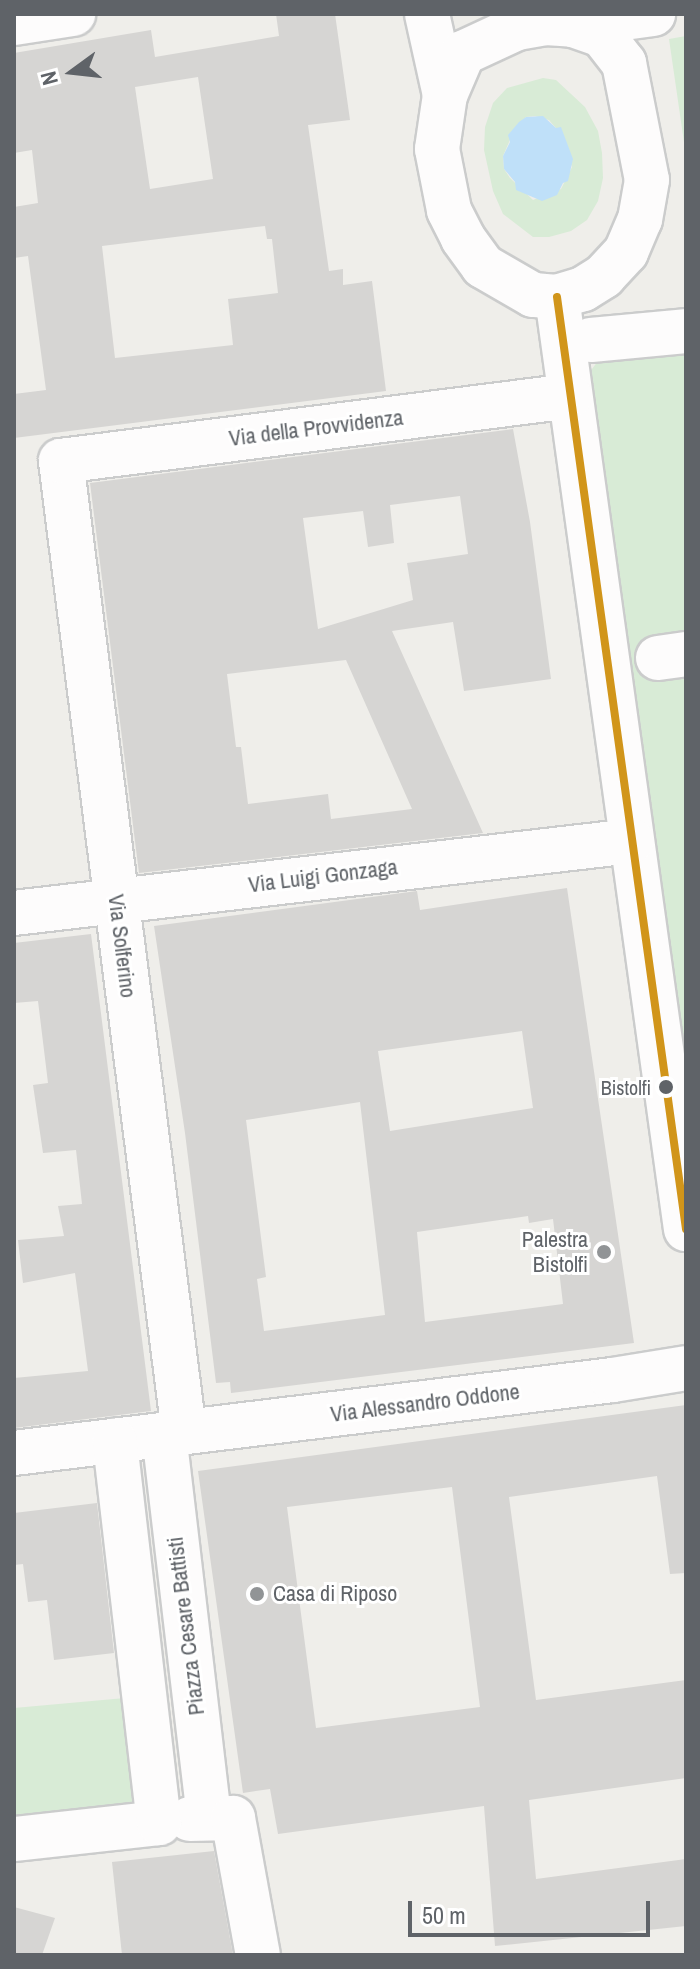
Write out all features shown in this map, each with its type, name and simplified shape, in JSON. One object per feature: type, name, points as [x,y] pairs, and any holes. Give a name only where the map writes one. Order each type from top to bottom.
[{"type":"street","points":[[14,23],[73,14]]},
{"type":"street","points":[[427,14],[445,95]]},
{"type":"street","points":[[573,25],[602,35],[624,63],[647,180],[640,219],[626,252],[604,276],[583,289],[557,297],[533,295],[512,286],[483,266],[463,238],[449,210],[437,149],[445,95],[463,53],[480,26],[573,25],[638,15]]},
{"type":"street","points":[[557,297],[686,1229]]},
{"type":"street","points":[[591,340],[686,331]]},
{"type":"street","name":"Via della Provvidenza","points":[[61,461],[570,396]]},
{"type":"street","name":"Via Solferino","points":[[61,461],[116,901],[174,1433]]},
{"type":"street","name":"Via Luigi Gonzaga","points":[[14,913],[632,841]]},
{"type":"street","name":"Via Alessandro Oddone","points":[[174,1433],[613,1380],[686,1368]]},
{"type":"street","points":[[14,1453],[174,1433]]},
{"type":"street","name":"Piazza Cesare Battisti","points":[[174,1433],[209,1817]]},
{"type":"street","points":[[115,1441],[159,1823]]},
{"type":"street","points":[[14,1839],[209,1817],[233,1818],[258,1955]]},
{"type":"green space","points":[[686,36],[686,156],[669,39]]},
{"type":"green space","points":[[543,78],[556,80],[585,107],[598,131],[603,178],[598,201],[587,220],[571,231],[549,237],[533,237],[503,214],[493,191],[484,150],[485,127],[493,103],[507,88]],"holes":[[[526,117],[549,120],[561,134],[572,167],[561,189],[533,200],[510,178],[504,169],[503,156],[515,128]]]},
{"type":"green space","points":[[686,314],[686,1116],[580,385],[598,361]]},
{"type":"green space","points":[[125,1698],[137,1803],[14,1816],[14,1708]]},
{"type":"water","points":[[543,116],[556,128],[561,127],[573,159],[568,181],[563,183],[557,195],[542,201],[516,190],[515,182],[504,169],[503,156],[510,142],[508,135],[519,122],[526,117]]},
{"type":"building","points":[[276,14],[335,14],[350,120],[308,125],[329,271],[343,269],[343,285],[372,281],[386,391],[14,438],[14,394],[46,390],[28,256],[14,258],[14,207],[38,203],[32,150],[14,153],[14,53],[151,30],[155,57],[279,36]],"holes":[[[198,77],[213,179],[150,189],[135,87]],[[265,226],[267,239],[272,239],[278,293],[228,299],[233,345],[115,358],[102,246]]]},
{"type":"building","points":[[513,429],[530,522],[551,679],[464,691],[453,622],[392,631],[483,833],[139,873],[90,483]],"holes":[[[460,496],[468,554],[407,563],[413,600],[318,629],[303,518],[363,511],[368,547],[394,543],[390,505]],[[346,660],[412,809],[331,819],[328,794],[248,804],[241,747],[236,747],[227,674]]]},
{"type":"building","points":[[567,888],[634,1343],[231,1393],[230,1382],[216,1383],[185,1133],[154,926],[417,891],[420,910]],"holes":[[[522,1031],[533,1108],[390,1131],[378,1051]],[[360,1102],[385,1315],[264,1331],[257,1279],[266,1277],[246,1120]],[[528,1216],[529,1223],[553,1219],[563,1304],[425,1322],[417,1232]]]},
{"type":"building","points":[[91,934],[151,1411],[14,1428],[14,1378],[88,1371],[75,1273],[23,1283],[18,1240],[64,1236],[58,1206],[82,1204],[76,1150],[43,1153],[33,1085],[48,1083],[38,1001],[14,1003],[14,943]]},
{"type":"building","name":"Casa di Riposo","points":[[686,1405],[686,1573],[670,1574],[657,1476],[509,1497],[536,1700],[686,1680],[686,1778],[529,1800],[536,1879],[686,1859],[686,1926],[495,1946],[484,1806],[278,1834],[270,1789],[243,1793],[198,1471]],"holes":[[[452,1487],[480,1707],[316,1728],[287,1507]]]},
{"type":"building","points":[[97,1503],[114,1653],[54,1660],[47,1600],[28,1602],[23,1564],[14,1565],[14,1513]]},
{"type":"building","points":[[214,1851],[233,1955],[122,1955],[112,1862]]},
{"type":"building","points":[[14,1907],[55,1918],[42,1955],[14,1955]]},
{"type":"transit line","points":[[557,297],[686,1229]]},
{"type":"place","name":"Bistolfi","points":[[666,1087]]},
{"type":"place","name":"Palestra Bistolfi","points":[[604,1252]]},
{"type":"place","name":"Casa di Riposo","points":[[257,1594]]}]
